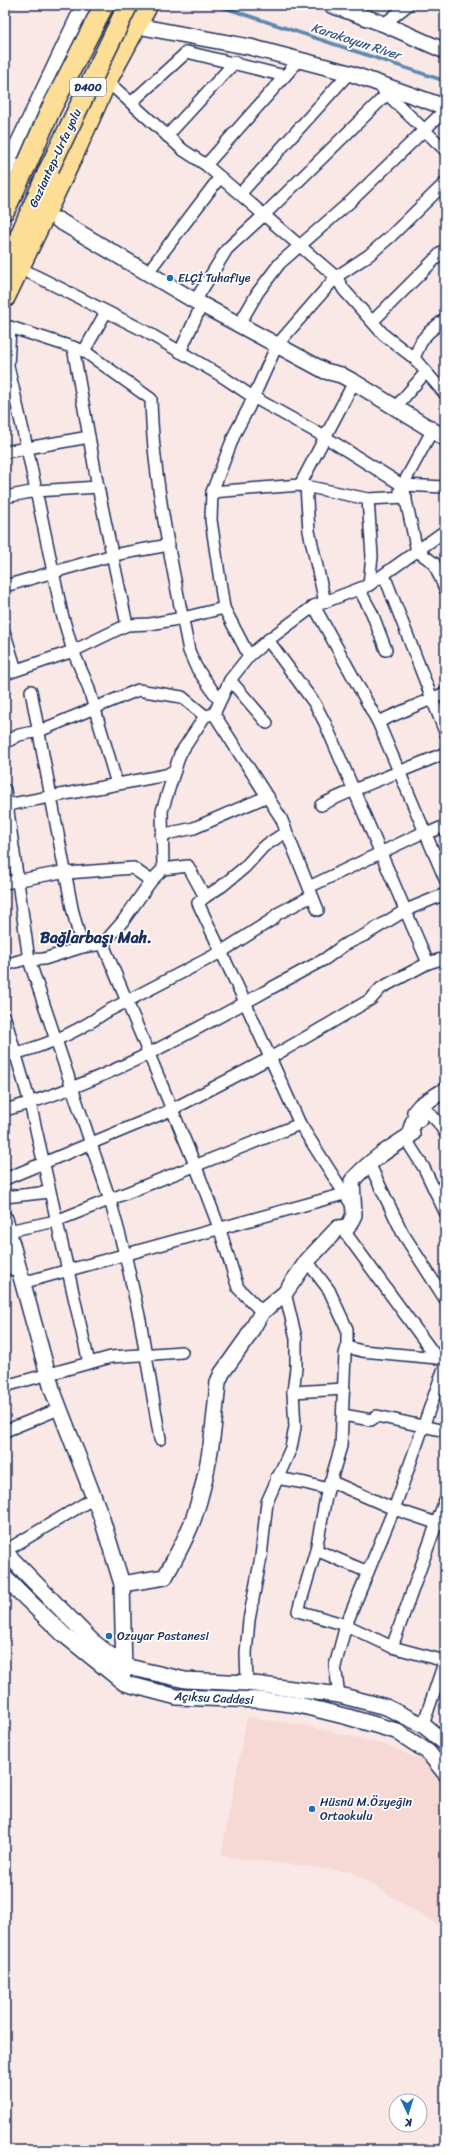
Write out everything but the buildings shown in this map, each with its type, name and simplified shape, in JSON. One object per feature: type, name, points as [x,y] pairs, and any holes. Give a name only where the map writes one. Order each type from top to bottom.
[{"type":"highway","name":"Gaziantep-Urfa yolu","points":[[5,210],[51,109],[104,5]]},
{"type":"highway","name":"Gaziantep-Urfa yolu","points":[[13,269],[49,169],[128,5]]},
{"type":"highway","points":[[5,298],[13,269],[107,81],[148,5]]},
{"type":"main road","points":[[5,171],[84,5]]},
{"type":"main road","points":[[87,5],[137,26],[250,47],[349,73],[383,90],[445,109]]},
{"type":"main road","points":[[331,5],[384,24],[445,51]]},
{"type":"main road","points":[[58,220],[239,325],[325,371],[341,375],[354,382],[439,434]]},
{"type":"main road","points":[[122,1584],[165,1578],[194,1518],[212,1446],[218,1382],[222,1373],[247,1338],[262,1312],[286,1293],[307,1261],[338,1228],[348,1227],[354,1215],[352,1207],[352,1181],[369,1163],[412,1134],[411,1129],[414,1122],[419,1118],[415,1112],[421,1105],[445,1090]]},
{"type":"main road","points":[[7,1225],[47,1374],[94,1498],[122,1584],[124,1683]]},
{"type":"main road","name":"Açıksu Caddesi","points":[[5,1552],[92,1641],[124,1666],[185,1680],[247,1683],[339,1695],[386,1707],[423,1725],[445,1743]]},
{"type":"main road","name":"Açıksu Caddesi","points":[[5,1578],[64,1634],[124,1683],[177,1697],[260,1700],[299,1705],[348,1717],[396,1731],[428,1752],[445,1773]]},
{"type":"street","points":[[384,24],[408,5]]},
{"type":"street","points":[[132,102],[187,52],[235,62],[285,76]]},
{"type":"street","points":[[206,165],[299,60]]},
{"type":"street","points":[[167,136],[235,62]]},
{"type":"street","points":[[240,194],[349,73]]},
{"type":"street","points":[[107,81],[132,102],[183,150],[206,165],[263,216],[336,277],[344,290],[373,321],[384,336],[414,358],[443,388]]},
{"type":"street","points":[[180,352],[199,302],[227,249],[263,216],[383,90],[445,150]]},
{"type":"street","points":[[239,325],[272,272],[298,246],[350,202],[445,109]]},
{"type":"street","points":[[148,272],[220,177]]},
{"type":"street","points":[[249,656],[224,608],[211,520],[212,492],[235,432],[248,409],[277,345],[336,277],[369,255],[392,236],[445,183]]},
{"type":"street","points":[[373,321],[445,249]]},
{"type":"street","points":[[13,269],[143,330],[253,396],[326,437],[402,485],[445,487]]},
{"type":"street","points":[[84,351],[106,312]]},
{"type":"street","points":[[414,358],[422,340],[445,319]]},
{"type":"street","points":[[117,784],[88,686],[73,651],[62,614],[8,366],[10,327],[84,351],[151,399],[152,431],[168,545],[191,657],[196,667],[219,700]]},
{"type":"street","points":[[73,347],[98,486],[127,625]]},
{"type":"street","points":[[395,408],[426,372]]},
{"type":"street","points":[[325,602],[309,531],[303,486],[354,382]]},
{"type":"street","points":[[439,434],[402,485],[402,497],[417,551],[434,563],[445,589]]},
{"type":"street","points":[[5,452],[89,437]]},
{"type":"street","points":[[5,496],[36,491],[98,486]]},
{"type":"street","points":[[212,492],[303,486],[368,499],[402,497]]},
{"type":"street","points":[[368,499],[372,556],[364,587],[386,650]]},
{"type":"street","points":[[162,870],[162,811],[180,754],[210,715],[230,680],[249,656],[314,606],[364,587],[384,575],[445,531]]},
{"type":"street","points":[[5,586],[113,555],[168,545]]},
{"type":"street","points":[[384,575],[445,732]]},
{"type":"street","points":[[314,606],[378,722],[398,773],[445,879]]},
{"type":"street","points":[[5,674],[73,651],[127,625],[150,624],[224,608]]},
{"type":"street","points":[[5,634],[16,670]]},
{"type":"street","points":[[268,640],[315,704],[354,788],[428,963]]},
{"type":"street","points":[[230,680],[267,723]]},
{"type":"street","points":[[5,743],[19,735],[39,730],[138,690],[182,697],[210,715],[268,796],[286,832],[318,910]]},
{"type":"street","points":[[31,692],[67,872],[72,908],[82,947]]},
{"type":"street","points":[[378,722],[445,693]]},
{"type":"street","points":[[321,804],[354,788],[398,773],[445,753]]},
{"type":"street","points":[[6,807],[166,775],[175,770]]},
{"type":"street","points":[[5,790],[6,807],[29,959],[57,1038],[71,1088],[110,1200],[125,1254],[146,1354],[160,1439]]},
{"type":"street","points":[[161,835],[194,828],[268,796]]},
{"type":"street","points":[[10,1055],[57,1038],[88,1024],[106,1012],[128,1002],[221,952],[273,919],[277,914],[311,892],[380,852],[445,826]]},
{"type":"street","points":[[286,832],[263,847],[245,866],[222,886],[198,903],[300,1124],[352,1207]]},
{"type":"street","points":[[5,965],[29,959],[44,959],[82,947],[103,944],[123,921],[151,881],[162,870],[188,866],[205,897]]},
{"type":"street","points":[[5,883],[18,879],[67,872],[133,868],[151,881]]},
{"type":"street","points":[[5,1110],[30,1103],[71,1088],[150,1053],[325,958],[344,944],[366,935],[406,910],[445,894]]},
{"type":"street","points":[[103,944],[150,1053],[196,1167],[220,1230],[238,1288],[262,1312]]},
{"type":"street","points":[[5,1179],[172,1110],[270,1058],[371,999],[381,988],[428,963],[445,958]]},
{"type":"street","points":[[5,1018],[10,1055],[30,1103],[89,1363]]},
{"type":"street","points":[[421,1105],[438,1122],[445,1133]]},
{"type":"street","points":[[7,1225],[56,1222],[300,1124]]},
{"type":"street","points":[[405,1138],[424,1168],[445,1212]]},
{"type":"street","points":[[369,1163],[402,1232],[445,1299]]},
{"type":"street","points":[[5,1197],[49,1192]]},
{"type":"street","points":[[5,1266],[21,1278],[67,1271],[125,1254],[220,1230],[344,1194]]},
{"type":"street","points":[[348,1227],[347,1235],[442,1360]]},
{"type":"street","points":[[307,1261],[329,1290],[347,1329],[347,1347],[341,1446],[329,1485],[316,1550],[298,1611],[346,1625],[392,1647],[445,1661],[423,1725]]},
{"type":"street","points":[[247,1683],[246,1653],[249,1620],[261,1557],[267,1502],[276,1478],[291,1448],[295,1427],[293,1392],[296,1368],[296,1338],[286,1293]]},
{"type":"street","points":[[347,1347],[362,1351],[442,1360]]},
{"type":"street","points":[[5,1386],[111,1357],[182,1352]]},
{"type":"street","points":[[339,1695],[335,1666],[346,1625],[394,1509],[424,1426],[442,1360]]},
{"type":"street","points":[[293,1392],[344,1389]]},
{"type":"street","points":[[5,1431],[59,1409]]},
{"type":"street","points":[[343,1415],[370,1420],[377,1416],[445,1431]]},
{"type":"street","points":[[276,1478],[329,1485],[441,1525]]},
{"type":"street","points":[[5,1552],[94,1498]]},
{"type":"street","points":[[392,1647],[441,1525],[445,1500]]},
{"type":"street","points":[[316,1550],[368,1572]]},
{"type":"shaded area","name":"Hüsnü M.Özyeğin Ortaokulu","points":[[247,1717],[302,1725],[386,1745],[426,1762],[445,1787],[445,1929],[352,1872],[221,1856]]},
{"type":"waterway","name":"Karakoyun River","points":[[216,5],[445,81]]},
{"type":"tunnel","points":[[5,184],[42,209]]},
{"type":"place","name":"ELÇİ Tuhafiye","points":[[170,278]]},
{"type":"place","name":"Ozuyar Pastanesi","points":[[109,1636]]},
{"type":"place","name":"Hüsnü M.Özyeğin Ortaokulu","points":[[312,1809]]},
{"type":"district","name":"Bağlarbaşı Mah.","points":[[96,937]]}]
